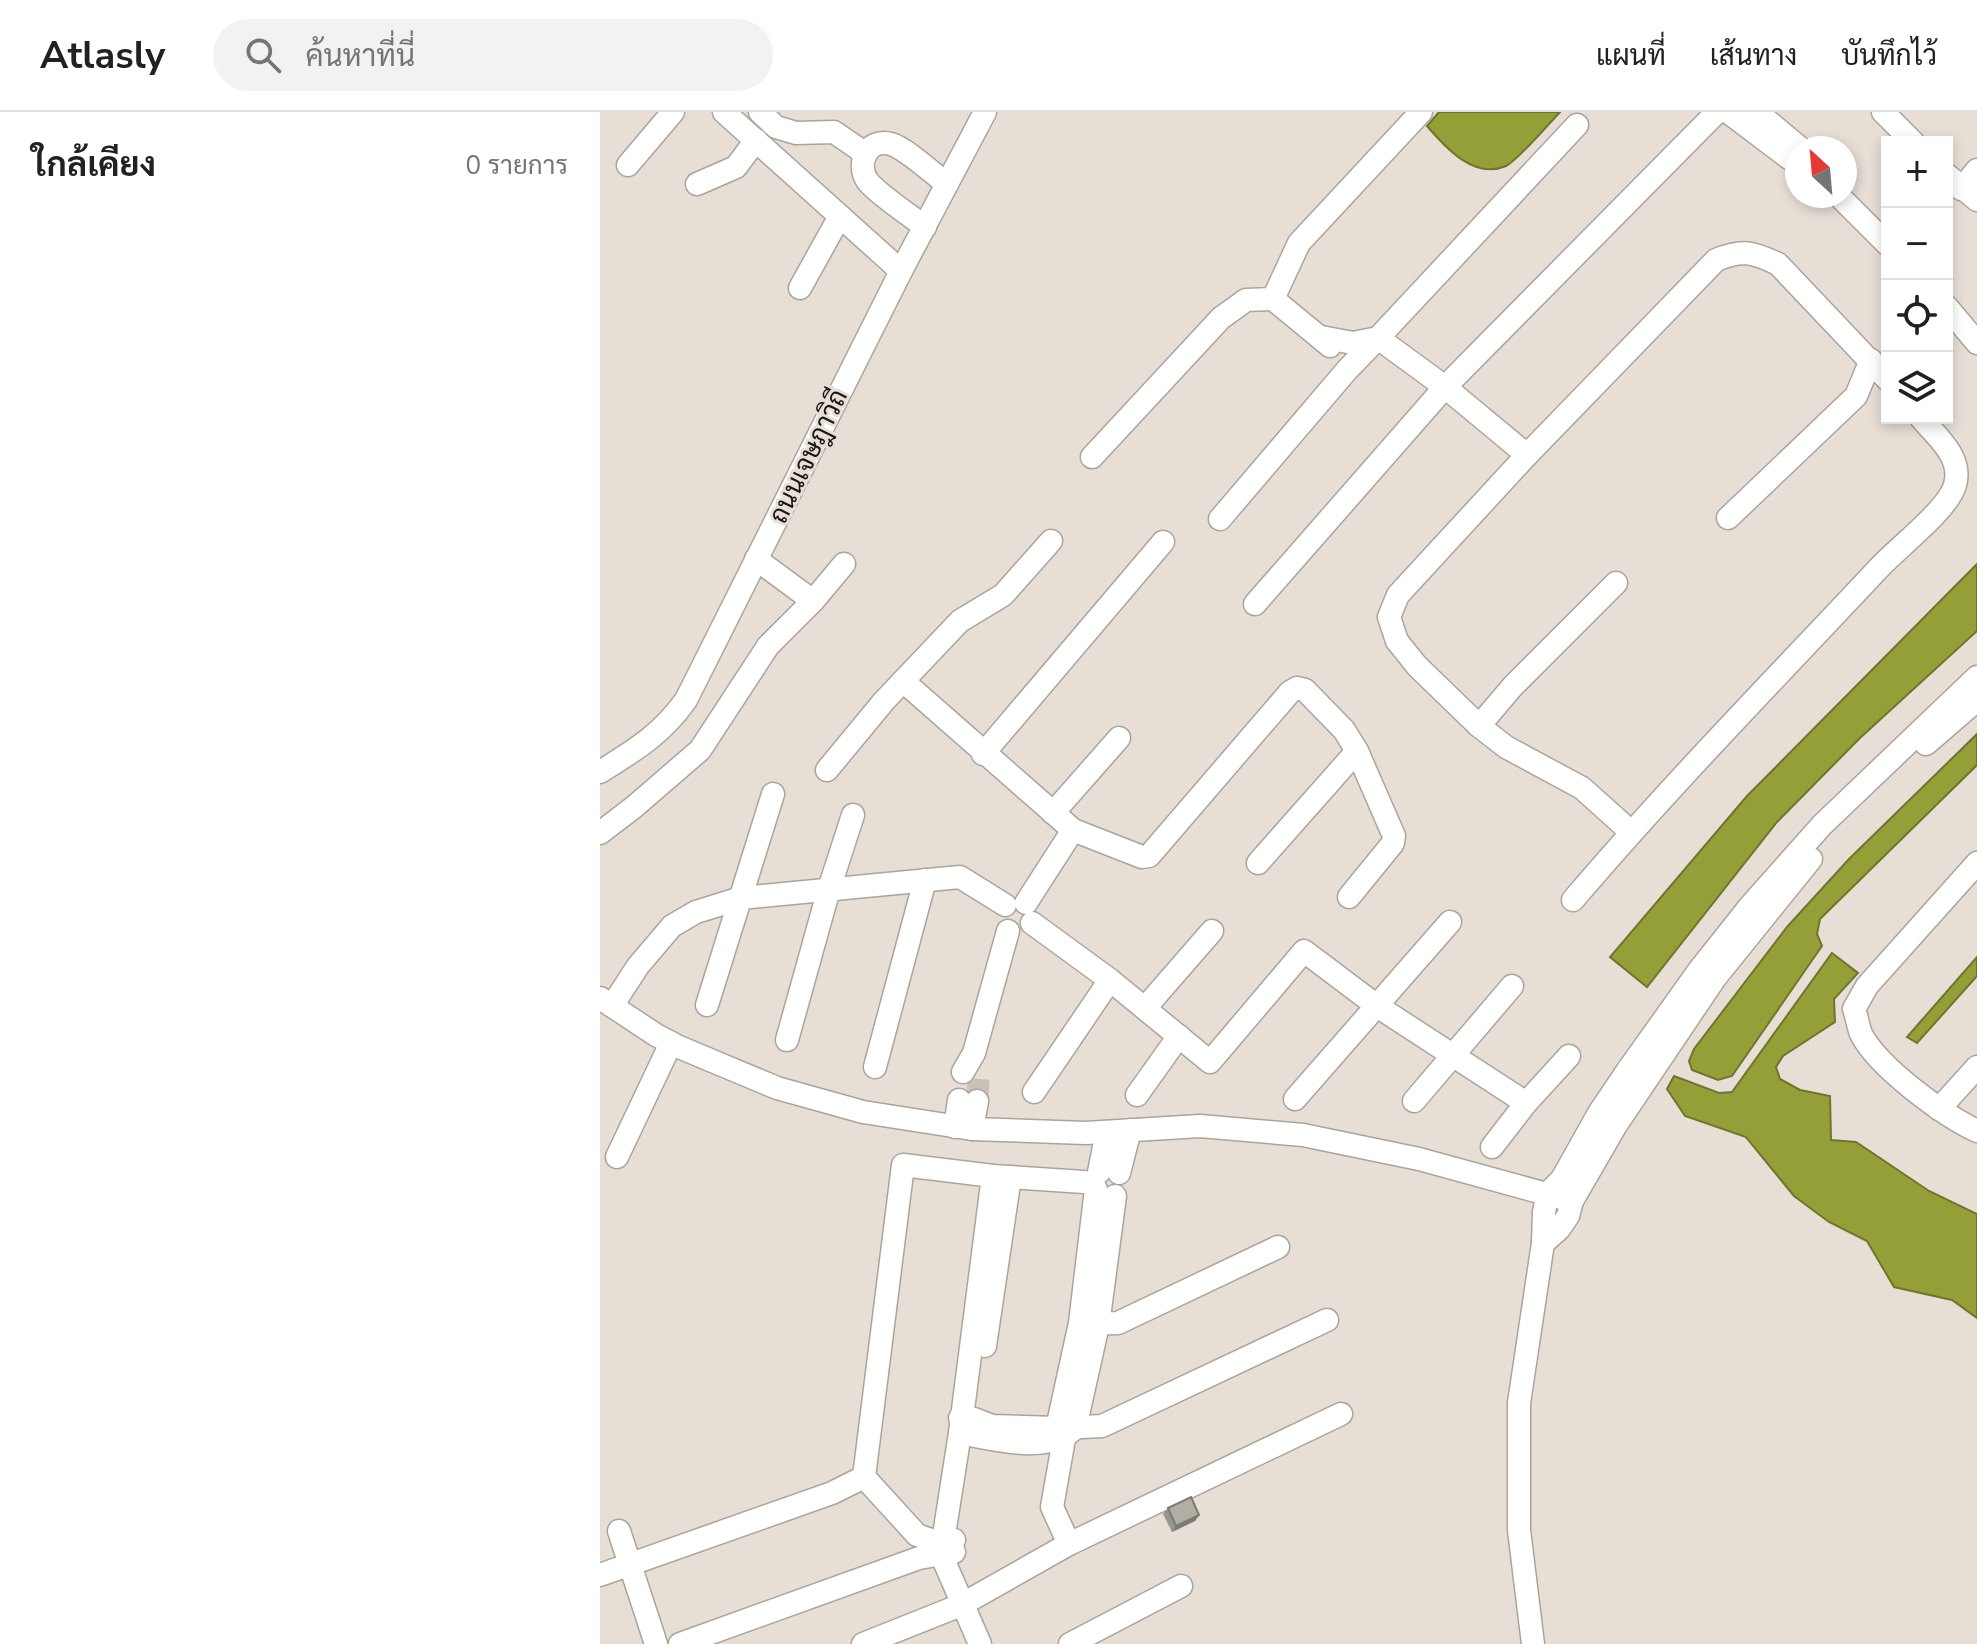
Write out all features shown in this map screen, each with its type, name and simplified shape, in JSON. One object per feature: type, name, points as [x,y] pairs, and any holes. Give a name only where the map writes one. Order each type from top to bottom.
[{"type":"street","points":[[628,165],[673,112]]},
{"type":"street","points":[[724,112],[901,271]]},
{"type":"street","points":[[760,112],[776,127],[796,133],[834,132],[866,154]]},
{"type":"street","name":"ถนนเจษฎาวิถี","points":[[600,772],[651,740],[670,723],[686,700],[901,271],[985,112]]},
{"type":"street","points":[[1273,299],[1299,243],[1421,112]]},
{"type":"street","points":[[1255,604],[1445,387],[1717,112]]},
{"type":"street","points":[[1728,112],[1785,155]]},
{"type":"street","points":[[1757,112],[1786,136]]},
{"type":"street","points":[[1883,112],[1907,136]]},
{"type":"street","points":[[1220,519],[1347,370],[1577,125]]},
{"type":"street","points":[[697,184],[736,167],[756,140]]},
{"type":"street","points":[[925,227],[869,184],[862,171],[862,160],[881,143],[893,144],[947,184]]},
{"type":"street","points":[[1962,188],[1977,170]]},
{"type":"street","points":[[1857,197],[1881,220]]},
{"type":"street","points":[[1851,208],[1881,238]]},
{"type":"street","points":[[800,288],[840,216]]},
{"type":"street","points":[[1631,832],[1582,788],[1506,747],[1479,726],[1417,666],[1397,641],[1389,617],[1398,595],[1527,455],[1716,260],[1736,251],[1759,255],[1778,264],[1881,372]]},
{"type":"street","points":[[1953,294],[1977,322]]},
{"type":"street","points":[[1092,457],[1221,318],[1246,300],[1273,299],[1321,337],[1338,354],[1347,370]]},
{"type":"street","points":[[1953,314],[1977,343]]},
{"type":"street","points":[[1321,337],[1353,343],[1378,338],[1445,387],[1527,455]]},
{"type":"street","points":[[1728,518],[1856,396],[1871,360]]},
{"type":"street","points":[[1573,900],[1631,832],[1887,560],[1946,503],[1954,489],[1957,474],[1952,453],[1926,424]]},
{"type":"street","points":[[827,770],[903,681],[960,621],[1003,595],[1051,541]]},
{"type":"street","points":[[983,754],[1163,542]]},
{"type":"street","points":[[756,559],[813,601]]},
{"type":"street","points":[[600,833],[700,750],[768,646],[813,601],[844,564]]},
{"type":"street","points":[[1479,726],[1513,686],[1616,583]]},
{"type":"street","points":[[903,681],[1073,830],[1142,857],[1149,856],[1290,692],[1297,688],[1305,690],[1344,730],[1357,751],[1394,836],[1393,843],[1349,897]]},
{"type":"street","points":[[1543,1243],[1568,1216],[1572,1201],[1635,1077],[1700,969],[1822,825],[1975,689]]},
{"type":"street","points":[[1053,813],[1119,738]]},
{"type":"street","points":[[1258,863],[1357,751]]},
{"type":"street","points":[[707,1005],[773,794]]},
{"type":"street","points":[[787,1040],[853,815]]},
{"type":"street","points":[[972,1066],[1008,931],[1019,933],[1024,906],[1073,830]]},
{"type":"street","points":[[1977,863],[1867,986],[1854,1009],[1861,1034],[1888,1067],[1939,1109],[1977,1131]]},
{"type":"street","points":[[1526,1103],[1377,1006],[1304,951],[1210,1062],[1024,906],[960,877],[741,898],[696,912],[672,926],[606,1002],[671,1043],[777,1088],[863,1112],[964,1128],[1107,1132],[1200,1126],[1303,1135],[1419,1159],[1572,1201]]},
{"type":"street","points":[[875,1067],[925,880]]},
{"type":"street","points":[[1295,1099],[1450,922]]},
{"type":"street","points":[[1145,1008],[1212,931]]},
{"type":"street","points":[[1034,1092],[1110,980]]},
{"type":"street","points":[[1414,1101],[1512,986]]},
{"type":"street","points":[[1137,1095],[1179,1036]]},
{"type":"street","points":[[617,1157],[671,1043]]},
{"type":"street","points":[[1492,1147],[1526,1103],[1569,1056]]},
{"type":"street","points":[[1939,1109],[1977,1067]]},
{"type":"street","points":[[1533,1644],[1519,1530],[1519,1403],[1543,1243],[1544,1212],[1548,1193],[1562,1179],[1599,1113],[1635,1077]]},
{"type":"street","points":[[964,1128],[968,1100]]},
{"type":"street","points":[[1103,1182],[1130,1130]]},
{"type":"street","points":[[1069,1544],[1053,1515],[1052,1507],[1089,1324],[1107,1132]]},
{"type":"street","points":[[880,1160],[1002,1177],[1103,1182]]},
{"type":"street","points":[[903,1165],[864,1477],[917,1535],[948,1547]]},
{"type":"street","points":[[980,1644],[948,1547],[1002,1177]]},
{"type":"street","points":[[1089,1324],[1118,1323],[1278,1247]]},
{"type":"street","points":[[967,1426],[1065,1432],[1102,1426],[1327,1320]]},
{"type":"street","points":[[863,1644],[967,1602],[1069,1544],[1341,1414]]},
{"type":"street","points":[[600,1575],[832,1493],[864,1477]]},
{"type":"street","points":[[619,1531],[656,1644]]},
{"type":"street","points":[[680,1644],[948,1547]]},
{"type":"street","points":[[1070,1644],[1181,1586]]},
{"type":"street","points":[[967,1602],[996,1644]]},
{"type":"shaded area","points":[[1439,112],[1560,112],[1506,166],[1483,169],[1451,152],[1427,126]]},
{"type":"shaded area","points":[[1977,564],[1977,631],[1860,738],[1777,822],[1647,987],[1610,957],[1747,796]]},
{"type":"shaded area","points":[[1977,734],[1977,765],[1820,919],[1817,934],[1822,946],[1732,1076],[1718,1080],[1692,1070],[1689,1061],[1694,1049],[1787,927],[1849,859]]},
{"type":"shaded area","points":[[1832,953],[1858,973],[1834,999],[1835,1022],[1783,1056],[1776,1067],[1780,1079],[1800,1090],[1830,1096],[1831,1140],[1856,1142],[1929,1191],[1977,1214],[1977,1318],[1952,1300],[1894,1287],[1867,1241],[1829,1222],[1794,1196],[1746,1137],[1685,1116],[1667,1089],[1674,1076],[1719,1093],[1732,1092]]},
{"type":"shaded area","points":[[1977,957],[1977,976],[1917,1043],[1907,1037]]},
{"type":"building","points":[[1191,1497],[1199,1515],[1176,1526],[1168,1508]]},
{"type":"tunnel","points":[[977,1101],[979,1074]]},
{"type":"tunnel","points":[[1084,1182],[1117,1184]]}]
